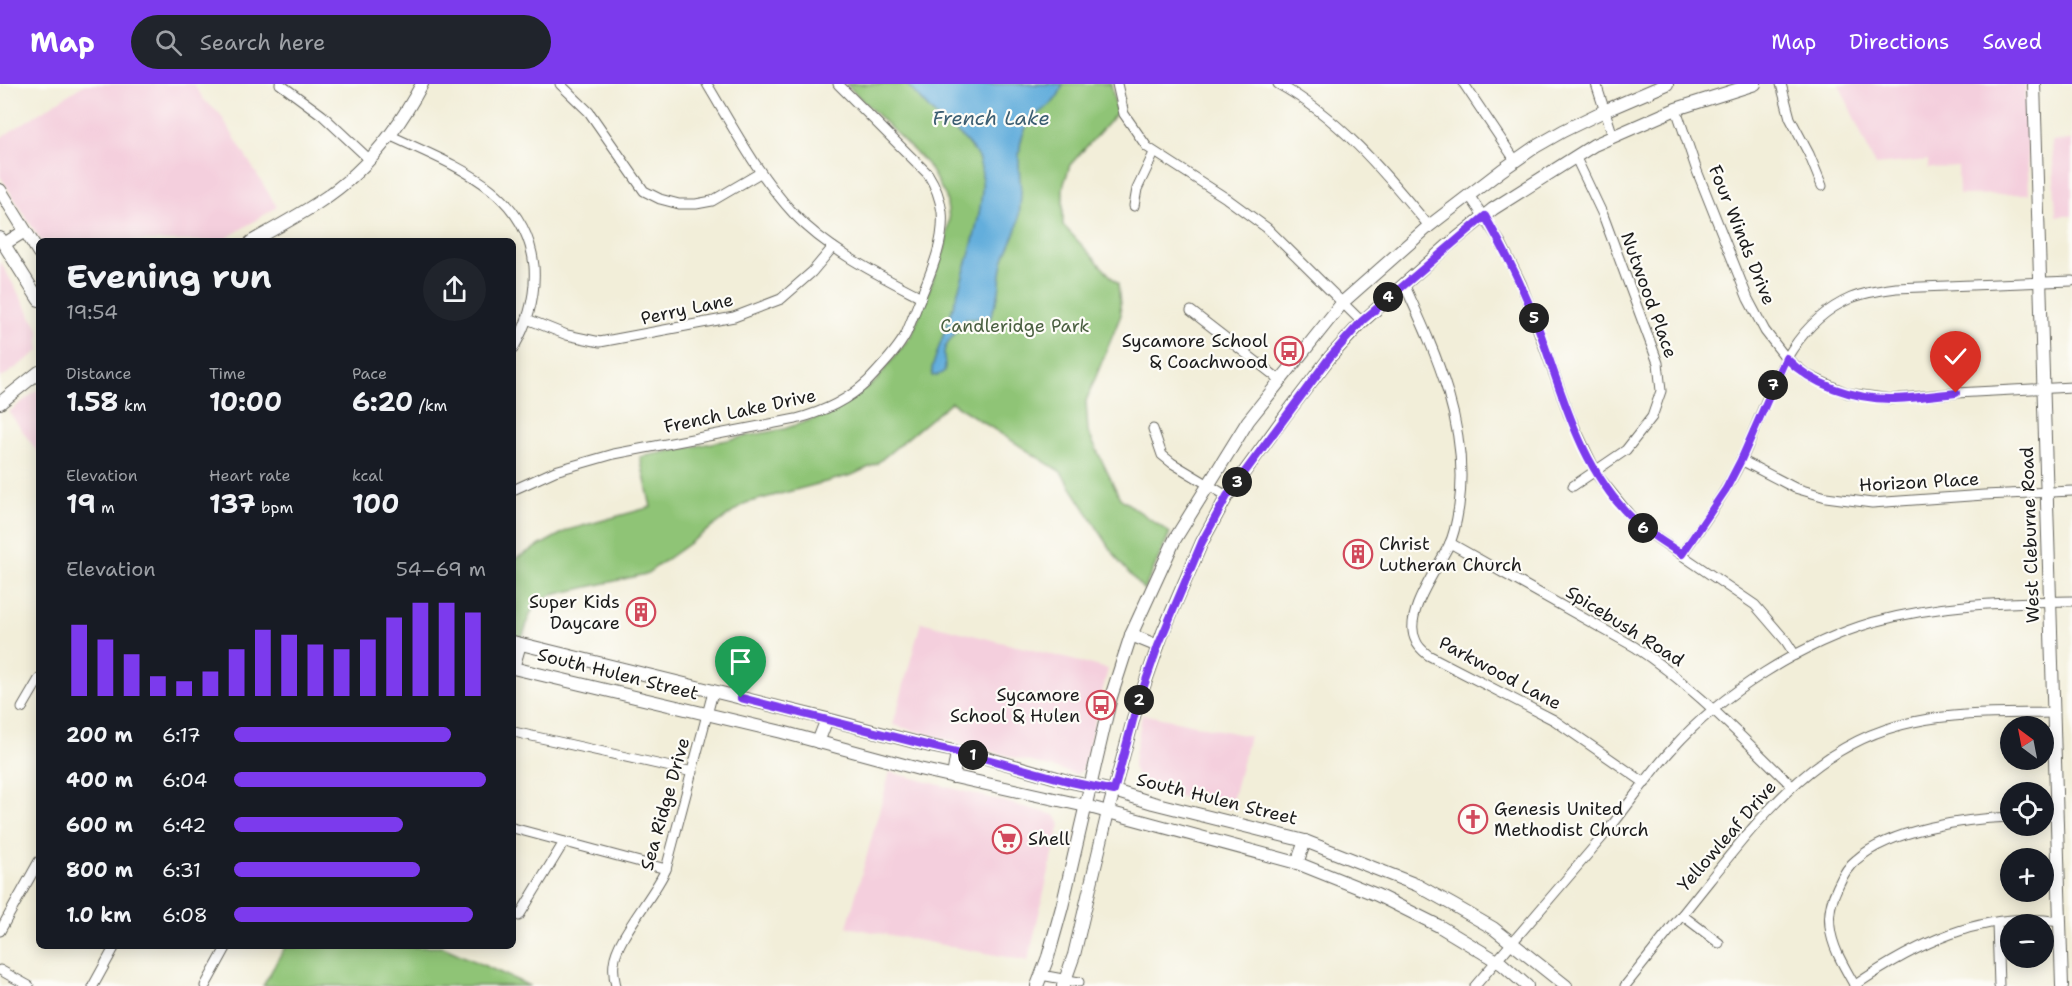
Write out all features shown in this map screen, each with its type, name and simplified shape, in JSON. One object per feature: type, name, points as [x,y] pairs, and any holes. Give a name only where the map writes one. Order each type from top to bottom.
[{"type":"main road","points":[[258,238],[318,202],[370,160],[422,84]]},
{"type":"main road","points":[[1039,980],[1062,907],[1112,697],[1131,635],[1174,539],[1248,421],[1343,302],[1429,226],[1515,160],[1563,131],[1667,84]]},
{"type":"main road","points":[[1064,983],[1074,955],[1108,812],[1136,709],[1158,646],[1202,542],[1227,496],[1330,357],[1362,321],[1485,216],[1575,156],[1613,136],[1676,110],[1755,84]]},
{"type":"main road","name":"West Cleburne Road","points":[[2034,84],[2062,986]]},
{"type":"main road","points":[[0,190],[36,248]]},
{"type":"main road","points":[[26,231],[2,241],[36,295]]},
{"type":"main road","points":[[0,403],[36,374]]},
{"type":"main road","points":[[1131,635],[1158,646]]},
{"type":"main road","name":"South Hulen Street","points":[[516,643],[828,719],[1305,841],[1417,885],[1493,928],[1566,986]]},
{"type":"main road","name":"South Hulen Street","points":[[516,669],[953,777],[1086,806],[1298,863],[1407,909],[1468,942],[1496,960],[1527,986]]},
{"type":"main road","points":[[818,742],[828,719]]},
{"type":"main road","points":[[953,777],[957,752]]},
{"type":"main road","points":[[1298,863],[1305,841]]},
{"type":"street","points":[[280,84],[322,115],[370,160]]},
{"type":"street","points":[[560,84],[589,112],[644,191],[660,199],[679,204],[712,201],[760,173]]},
{"type":"street","points":[[707,84],[760,173],[794,214],[833,247],[921,297]]},
{"type":"street","name":"French Lake Drive","points":[[516,489],[555,471],[614,454],[796,419],[819,412],[852,394],[885,362],[905,335],[932,270],[941,236],[942,214],[934,184],[928,174],[841,90],[838,84]]},
{"type":"street","points":[[1117,84],[1124,114],[1136,134],[1154,153],[1226,198],[1267,228],[1362,321]]},
{"type":"street","points":[[1278,84],[1348,136],[1390,178],[1429,226]]},
{"type":"street","points":[[1464,84],[1515,160]]},
{"type":"street","points":[[1596,84],[1613,136]]},
{"type":"street","points":[[1781,84],[1790,118],[1809,154],[1822,186]]},
{"type":"street","name":"Four Winds Drive","points":[[1676,110],[1743,288],[1765,330],[1786,358],[1807,375],[1829,386],[1863,397],[1891,399],[2072,387]]},
{"type":"street","points":[[389,135],[460,168],[479,180],[506,202],[526,230],[532,249],[534,288],[527,319],[516,343]]},
{"type":"street","points":[[1134,206],[1137,189],[1154,153]]},
{"type":"street","name":"Nutwood Place","points":[[1573,486],[1626,450],[1652,417],[1660,391],[1658,363],[1602,215],[1575,156]]},
{"type":"street","points":[[1469,195],[1501,243],[1521,283],[1569,415],[1596,471],[1633,519],[1651,534],[1755,605],[1773,624],[1795,655]]},
{"type":"street","name":"Perry Lane","points":[[527,319],[567,335],[600,342],[734,317],[781,299],[812,272],[833,247]]},
{"type":"street","points":[[1682,554],[1726,489],[1786,358],[1801,336],[1820,318],[1845,302],[1872,292],[1896,288],[2072,281]]},
{"type":"street","name":"Parkwood Lane","points":[[1404,284],[1428,335],[1452,402],[1461,451],[1462,473],[1459,505],[1450,543],[1415,610],[1412,624],[1414,639],[1428,655],[1554,720],[1645,783]]},
{"type":"street","points":[[1191,311],[1280,380]]},
{"type":"street","points":[[1153,429],[1162,455],[1227,496]]},
{"type":"street","name":"Horizon Place","points":[[1741,460],[1795,488],[1842,501],[1872,503],[2072,491]]},
{"type":"street","name":"Spicebush Road","points":[[1450,543],[1635,647],[1671,672],[1714,710],[1792,786]]},
{"type":"street","points":[[1475,986],[1671,749],[1714,710],[1752,681],[1795,655],[1843,633],[1907,614],[1942,607],[2010,601],[2072,601]]},
{"type":"street","points":[[22,708],[36,684]]},
{"type":"street","name":"Sea Ridge Drive","points":[[616,986],[614,960],[627,932],[659,884],[666,868],[713,692]]},
{"type":"street","name":"Yellowleaf Drive","points":[[1625,986],[1773,804],[1827,758],[1862,738],[1911,722],[1950,716],[2053,713]]},
{"type":"street","points":[[516,732],[693,772]]},
{"type":"street","points":[[2000,817],[1939,826],[1907,834],[1867,851],[1854,861],[1833,895],[1830,927],[1840,958],[1855,986],[1892,960],[1961,929],[2025,919],[2060,922]]},
{"type":"street","points":[[516,829],[666,868]]},
{"type":"street","points":[[519,916],[564,842]]},
{"type":"street","points":[[0,931],[36,866]]},
{"type":"street","points":[[1682,915],[1719,943]]},
{"type":"street","points":[[1997,922],[1999,986]]},
{"type":"street","points":[[93,986],[113,949]]},
{"type":"street","points":[[205,986],[225,949]]},
{"type":"street","points":[[0,970],[29,986]]},
{"type":"street","points":[[1039,980],[1079,982]]},
{"type":"shaded area","points":[[85,84],[194,84],[204,100],[220,114],[277,207],[227,238],[39,238],[0,176],[0,138]]},
{"type":"shaded area","points":[[1839,84],[2025,84],[2029,194],[1959,195],[1958,167],[1928,168],[1928,160],[1875,165]]},
{"type":"shaded area","points":[[2072,140],[2072,216],[2056,216],[2052,141]]},
{"type":"shaded area","points":[[0,261],[36,325],[36,353],[0,379]]},
{"type":"shaded area","points":[[36,391],[36,450],[9,412]]},
{"type":"shaded area","points":[[921,622],[1108,669],[1082,771],[1076,774],[893,725]]},
{"type":"shaded area","points":[[1142,714],[1249,736],[1230,809],[1143,787],[1133,767]]},
{"type":"shaded area","points":[[890,772],[1055,815],[1060,824],[1028,961],[847,927]]},
{"type":"green space","name":"Candleridge Park","points":[[846,84],[1111,84],[1117,113],[1070,165],[1063,187],[1063,225],[1118,284],[1121,315],[1086,401],[1088,432],[1120,498],[1170,533],[1144,590],[1120,563],[1061,472],[951,402],[876,464],[852,475],[746,503],[646,574],[548,596],[531,612],[522,638],[516,637],[516,558],[568,530],[651,507],[640,457],[784,429],[831,413],[876,381],[912,334],[945,248],[949,219],[946,197],[927,164]]},
{"type":"green space","points":[[284,949],[447,949],[530,986],[263,986]]},
{"type":"water","name":"French Lake","points":[[906,84],[1063,84],[1057,98],[1030,122],[1022,137],[1019,155],[1021,191],[1019,220],[1004,259],[998,296],[990,319],[966,318],[946,346],[945,369],[939,375],[932,376],[932,368],[958,292],[976,229],[982,175],[977,156],[968,144],[934,114]]},
{"type":"place","name":"Sycamore School & Coachwood","points":[[1289,351]]},
{"type":"place","name":"Christ Lutheran Church","points":[[1358,554]]},
{"type":"place","name":"Super Kids Daycare","points":[[641,612]]},
{"type":"place","name":"Sycamore School & Hulen","points":[[1101,705]]},
{"type":"place","name":"Genesis United Methodist Church","points":[[1473,819]]},
{"type":"place","name":"Shell","points":[[1007,839]]},
{"type":"route","points":[[741,698],[1114,791],[1136,709],[1163,632],[1202,542],[1227,496],[1330,357],[1362,321],[1485,216],[1521,283],[1569,415],[1598,476],[1633,519],[1682,554],[1726,489],[1786,358],[1807,375],[1829,386],[1863,397],[1891,399],[1956,393]]}]
